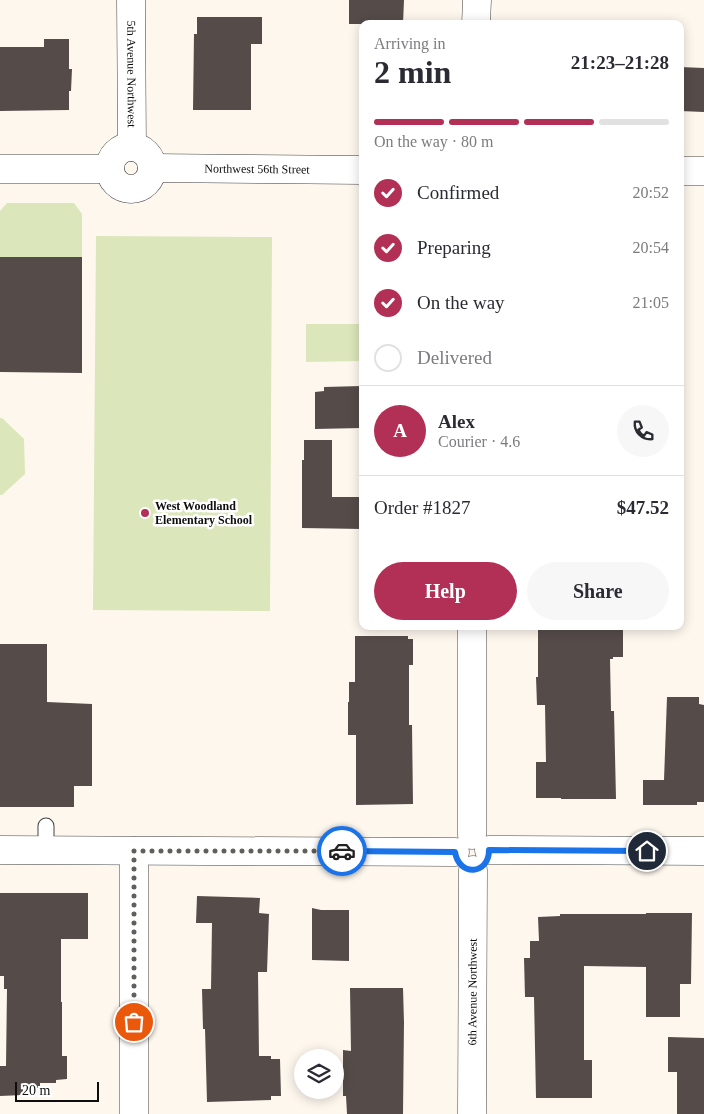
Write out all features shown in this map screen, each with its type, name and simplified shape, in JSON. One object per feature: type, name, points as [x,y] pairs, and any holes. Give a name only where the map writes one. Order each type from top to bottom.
[{"type":"street","name":"5th Avenue Northwest","points":[[130,0],[132,147]]},
{"type":"street","points":[[476,20],[477,0]]},
{"type":"street","points":[[126,147],[132,147],[144,152],[149,157],[152,168],[146,182],[134,189],[120,186],[110,175],[111,160],[115,154],[126,147]]},
{"type":"street","name":"Northwest 56th Street","points":[[152,168],[359,170]]},
{"type":"street","points":[[0,169],[110,169]]},
{"type":"street","points":[[684,171],[704,171]]},
{"type":"street","name":"6th Avenue Northwest","points":[[472,630],[472,1114]]},
{"type":"street","points":[[0,850],[46,838],[134,851],[704,852]]},
{"type":"street","points":[[134,851],[134,1114]]},
{"type":"green space","points":[[7,203],[74,203],[82,214],[82,257],[0,257],[0,211]]},
{"type":"green space","points":[[96,236],[272,237],[270,611],[93,610]]},
{"type":"green space","points":[[306,324],[359,324],[359,361],[306,362]]},
{"type":"green space","points":[[0,418],[24,439],[25,474],[2,495],[0,495]]},
{"type":"building","points":[[349,0],[404,0],[403,20],[359,20],[359,24],[349,24]]},
{"type":"building","points":[[197,17],[262,17],[262,44],[251,44],[251,110],[193,110],[194,34],[197,34]]},
{"type":"building","points":[[44,39],[69,39],[69,69],[72,69],[69,110],[0,111],[0,47],[44,47]]},
{"type":"building","points":[[684,67],[704,68],[704,112],[684,111]]},
{"type":"building","points":[[0,257],[82,257],[82,373],[0,372]]},
{"type":"building","points":[[359,386],[359,428],[315,429],[315,392],[324,391],[324,387]]},
{"type":"building","points":[[304,440],[332,440],[332,497],[359,497],[359,529],[302,528],[302,460],[304,460]]},
{"type":"building","points":[[538,630],[623,630],[623,657],[613,657],[613,659],[610,659],[611,711],[614,711],[616,799],[536,798],[536,762],[546,762],[545,705],[537,705],[536,677],[538,677]]},
{"type":"building","points":[[355,636],[408,636],[408,639],[413,639],[413,665],[409,665],[409,725],[412,725],[413,804],[356,805],[356,735],[348,735],[349,682],[355,682]]},
{"type":"building","points":[[0,644],[47,644],[47,702],[92,704],[92,786],[74,786],[74,807],[0,807]]},
{"type":"building","points":[[667,697],[699,697],[699,704],[704,705],[704,802],[697,802],[697,805],[643,805],[643,780],[664,780]]},
{"type":"building","points":[[0,893],[88,893],[88,939],[61,939],[62,1056],[67,1056],[67,1079],[56,1080],[56,1083],[40,1083],[40,1088],[23,1088],[23,1095],[0,1096],[0,1066],[6,1066],[7,989],[4,989],[4,976],[0,976]]},
{"type":"building","points":[[197,896],[260,898],[259,913],[269,914],[267,972],[258,972],[259,1056],[271,1056],[271,1059],[280,1059],[281,1096],[271,1096],[271,1100],[207,1102],[202,989],[211,989],[212,923],[196,923]]},
{"type":"building","points":[[312,908],[321,910],[349,910],[349,961],[312,960]]},
{"type":"building","points":[[692,913],[691,984],[680,984],[680,1017],[646,1017],[646,967],[584,966],[584,1060],[592,1060],[592,1098],[536,1098],[534,997],[525,997],[524,958],[530,958],[530,941],[539,941],[538,917],[560,916],[560,914]]},
{"type":"building","points":[[350,988],[403,988],[403,1114],[347,1114],[346,1096],[344,1096],[344,1050],[351,1051]]},
{"type":"building","points":[[668,1037],[704,1038],[704,1114],[677,1114],[677,1072],[668,1072]]},
{"type":"way so far","points":[[134,1022],[134,851],[342,851]]},
{"type":"place","name":"West Woodland Elementary School","points":[[145,513]]},
{"type":"route","points":[[342,851],[455,852],[459,863],[463,868],[469,870],[481,868],[488,859],[489,850],[647,851]]}]
